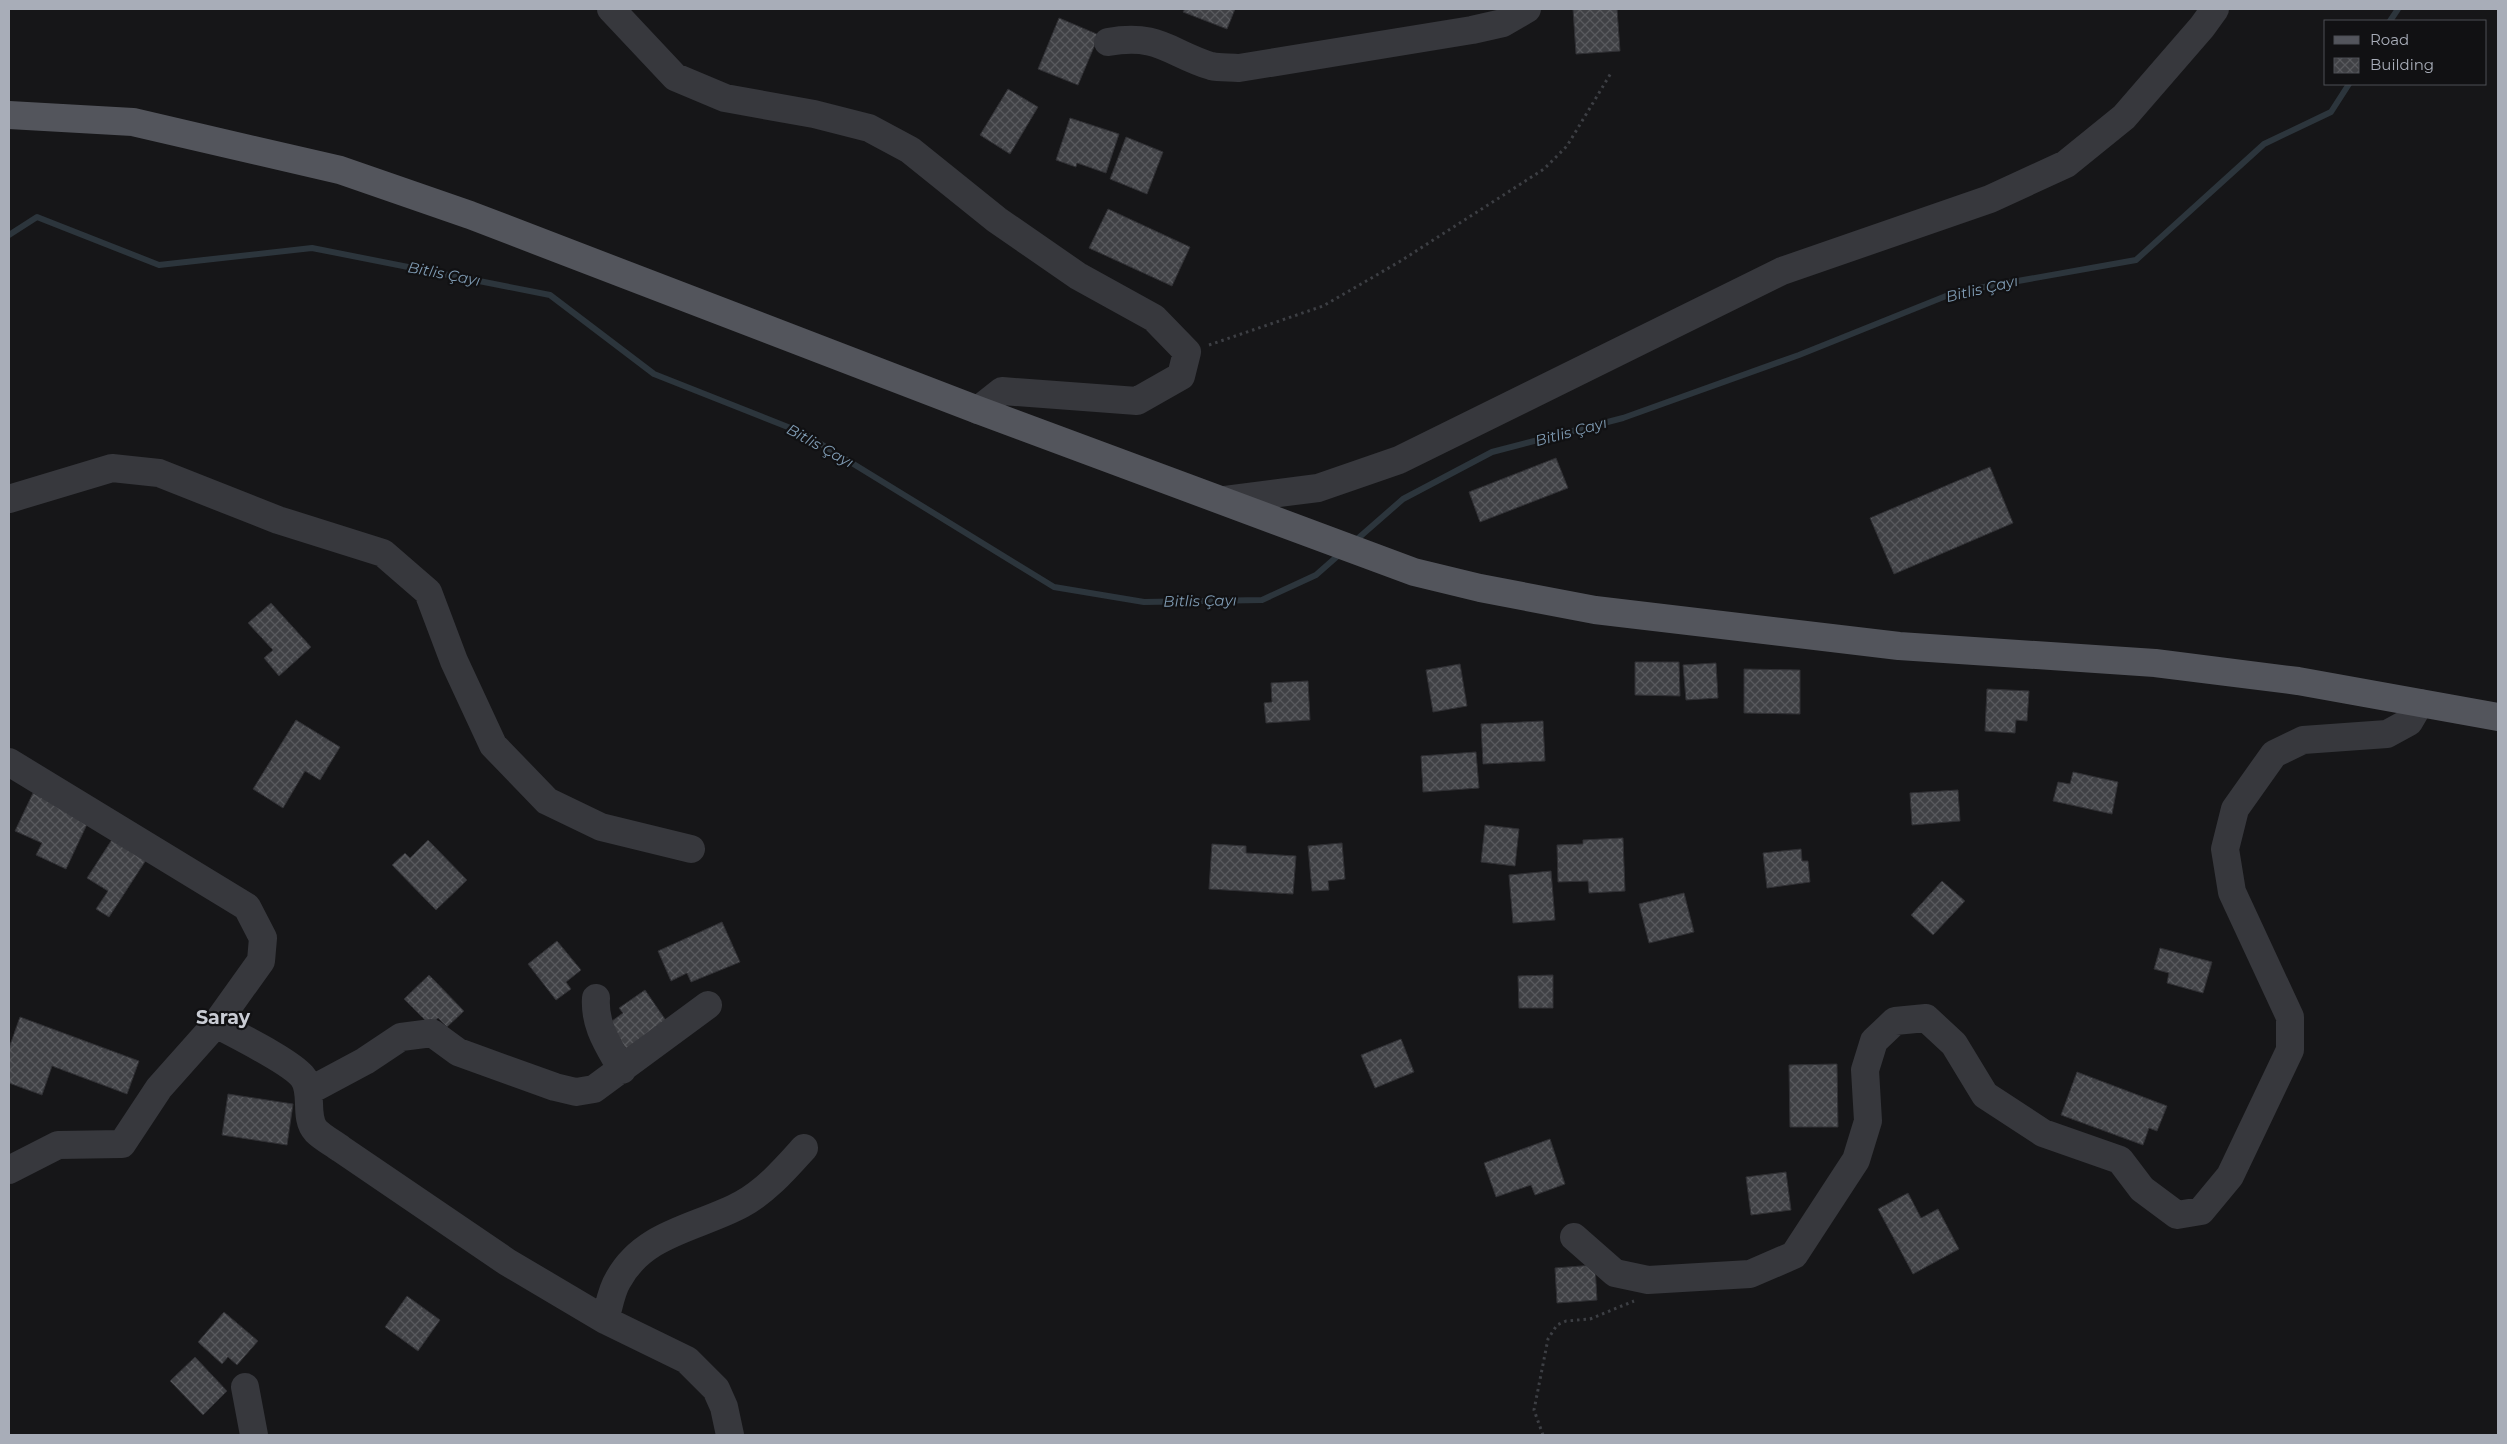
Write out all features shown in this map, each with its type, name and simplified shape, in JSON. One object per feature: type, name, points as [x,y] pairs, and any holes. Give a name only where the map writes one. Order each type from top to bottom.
[{"type":"main road","points":[[9,115],[133,122],[340,170],[470,215],[978,410],[1225,500],[1414,572],[1480,588],[1595,610],[1899,646],[2155,663],[2298,681],[2498,717]]},
{"type":"street","points":[[611,9],[675,77],[725,98],[814,114],[869,128],[910,150],[997,220],[1078,276],[1154,318],[1187,352],[1180,376],[1137,401],[1002,391],[978,410]]},
{"type":"street","points":[[1108,42],[1144,40],[1170,47],[1212,66],[1238,68],[1472,30],[1503,23],[1528,9]]},
{"type":"street","points":[[1225,500],[1318,488],[1399,460],[1782,271],[1990,199],[2066,164],[2124,117],[2202,27],[2214,9]]},
{"type":"street","points":[[9,499],[112,468],[159,473],[278,520],[383,553],[428,592],[454,660],[493,745],[547,801],[601,826],[691,849]]},
{"type":"street","points":[[1574,1237],[1615,1273],[1648,1280],[1750,1274],[1794,1255],[1856,1160],[1868,1121],[1865,1070],[1874,1041],[1895,1021],[1926,1018],[1954,1044],[1985,1095],[2043,1133],[2120,1160],[2142,1189],[2177,1215],[2201,1211],[2230,1176],[2290,1050],[2290,1017],[2232,892],[2225,849],[2235,809],[2274,754],[2303,740],[2387,734],[2409,722],[2420,703]]},
{"type":"street","points":[[9,762],[247,907],[263,938],[261,961],[216,1024],[160,1088],[122,1144],[58,1145],[9,1170]]},
{"type":"street","points":[[596,998],[595,1012],[600,1029],[622,1070]]},
{"type":"street","points":[[309,1091],[365,1061],[390,1043],[416,1034],[432,1033],[458,1052],[576,1092],[594,1089],[708,1005]]},
{"type":"street","points":[[216,1024],[282,1061],[302,1076],[309,1091],[310,1112],[315,1130],[506,1262],[605,1320],[687,1360],[716,1389],[724,1407],[730,1435]]},
{"type":"street","points":[[605,1320],[617,1282],[638,1254],[666,1235],[727,1211],[756,1196],[804,1148]]},
{"type":"street","points":[[245,1387],[254,1435]]},
{"type":"path","points":[[1187,352],[1323,306],[1399,262],[1544,168],[1567,146],[1611,73]]},
{"type":"path","points":[[1543,1435],[1534,1410],[1548,1339],[1557,1325],[1566,1321],[1590,1319],[1624,1307],[1640,1296],[1648,1280]]},
{"type":"building","points":[[1185,9],[1235,9],[1227,29],[1183,12]]},
{"type":"building","points":[[1573,9],[1617,9],[1620,51],[1576,54]]},
{"type":"building","points":[[1059,18],[1099,35],[1078,85],[1038,69]]},
{"type":"building","points":[[1008,89],[1038,107],[1010,154],[980,135]]},
{"type":"building","points":[[1070,118],[1119,134],[1106,173],[1077,163],[1076,167],[1056,160]]},
{"type":"building","points":[[1126,137],[1163,152],[1147,194],[1110,179]]},
{"type":"building","points":[[1108,209],[1190,247],[1172,286],[1089,248]]},
{"type":"building","points":[[1556,458],[1568,488],[1480,522],[1469,492]]},
{"type":"building","points":[[1990,467],[2013,523],[1894,574],[1870,518]]},
{"type":"building","points":[[271,603],[311,647],[279,676],[264,658],[273,650],[248,623]]},
{"type":"building","points":[[1635,662],[1679,662],[1680,696],[1635,695]]},
{"type":"building","points":[[1716,663],[1718,698],[1686,700],[1683,665]]},
{"type":"building","points":[[1460,664],[1467,706],[1433,712],[1426,670]]},
{"type":"building","points":[[1744,669],[1800,670],[1800,714],[1744,713]]},
{"type":"building","points":[[1308,681],[1310,720],[1266,723],[1264,703],[1272,702],[1271,683]]},
{"type":"building","points":[[1987,689],[2029,691],[2027,721],[2016,720],[2015,733],[1985,731]]},
{"type":"building","points":[[296,720],[340,747],[320,780],[305,771],[283,808],[253,789]]},
{"type":"building","points":[[1543,721],[1545,761],[1483,764],[1481,724]]},
{"type":"building","points":[[1476,752],[1479,788],[1423,792],[1421,756]]},
{"type":"building","points":[[2073,772],[2118,782],[2112,814],[2053,801],[2058,782],[2070,784]]},
{"type":"building","points":[[1958,790],[1960,821],[1912,825],[1910,793]]},
{"type":"building","points":[[33,793],[89,820],[66,869],[36,855],[42,843],[15,831]]},
{"type":"building","points":[[1485,825],[1519,829],[1515,866],[1481,862]]},
{"type":"building","points":[[115,835],[148,857],[109,917],[96,909],[108,891],[87,878]]},
{"type":"building","points":[[1623,838],[1625,891],[1589,893],[1588,881],[1558,882],[1557,845],[1583,844],[1583,840]]},
{"type":"building","points":[[428,840],[467,880],[436,910],[392,865],[405,853],[410,858]]},
{"type":"building","points":[[1342,843],[1345,879],[1328,881],[1329,890],[1312,891],[1308,846]]},
{"type":"building","points":[[1212,844],[1246,846],[1246,853],[1296,856],[1293,894],[1209,889]]},
{"type":"building","points":[[1801,849],[1802,861],[1808,861],[1810,882],[1767,888],[1763,853]]},
{"type":"building","points":[[1551,871],[1555,920],[1513,923],[1509,875]]},
{"type":"building","points":[[1942,881],[1965,901],[1933,935],[1911,915]]},
{"type":"building","points":[[1684,893],[1694,932],[1649,943],[1639,904]]},
{"type":"building","points":[[722,922],[740,962],[691,982],[687,973],[671,981],[658,951]]},
{"type":"building","points":[[557,941],[581,970],[566,982],[571,989],[556,1000],[528,964]]},
{"type":"building","points":[[2160,948],[2212,962],[2203,993],[2167,983],[2169,973],[2154,969]]},
{"type":"building","points":[[429,975],[464,1011],[447,1027],[438,1018],[430,1025],[404,999]]},
{"type":"building","points":[[1553,975],[1553,1008],[1519,1008],[1518,976]]},
{"type":"building","points":[[645,990],[667,1022],[627,1050],[608,1024],[623,1013],[619,1008]]},
{"type":"building","points":[[20,1017],[139,1061],[127,1094],[52,1066],[42,1095],[9,1083],[9,1048]]},
{"type":"building","points":[[1401,1039],[1414,1072],[1375,1088],[1361,1055]]},
{"type":"building","points":[[1837,1064],[1838,1127],[1790,1127],[1789,1065]]},
{"type":"building","points":[[2077,1072],[2167,1106],[2157,1131],[2149,1128],[2143,1145],[2061,1115]]},
{"type":"building","points":[[228,1094],[293,1104],[287,1145],[222,1135]]},
{"type":"building","points":[[1550,1139],[1565,1184],[1535,1195],[1531,1185],[1496,1197],[1484,1163]]},
{"type":"building","points":[[1786,1172],[1791,1210],[1751,1215],[1746,1177]]},
{"type":"building","points":[[1908,1193],[1921,1218],[1938,1209],[1959,1249],[1913,1274],[1878,1209]]},
{"type":"building","points":[[1595,1265],[1597,1300],[1557,1303],[1555,1268]]},
{"type":"building","points":[[407,1296],[440,1320],[418,1351],[385,1327]]},
{"type":"building","points":[[224,1312],[258,1341],[237,1365],[228,1357],[222,1364],[198,1342]]},
{"type":"building","points":[[195,1357],[227,1391],[203,1415],[170,1381]]},
{"type":"waterway","name":"Bitlis Çayı","points":[[2391,20],[2398,9]]},
{"type":"waterway","name":"Bitlis Çayı","points":[[1355,541],[1403,499],[1492,452],[1623,418],[1799,355],[1956,292],[2136,260],[2264,144],[2331,112],[2348,85]]},
{"type":"waterway","name":"Bitlis Çayı","points":[[9,235],[37,217],[159,265],[312,248],[550,295],[654,374],[803,433],[1054,587],[1144,602],[1262,600],[1316,575],[1341,553]]},
{"type":"district","name":"Saray","points":[[223,1017]]}]
